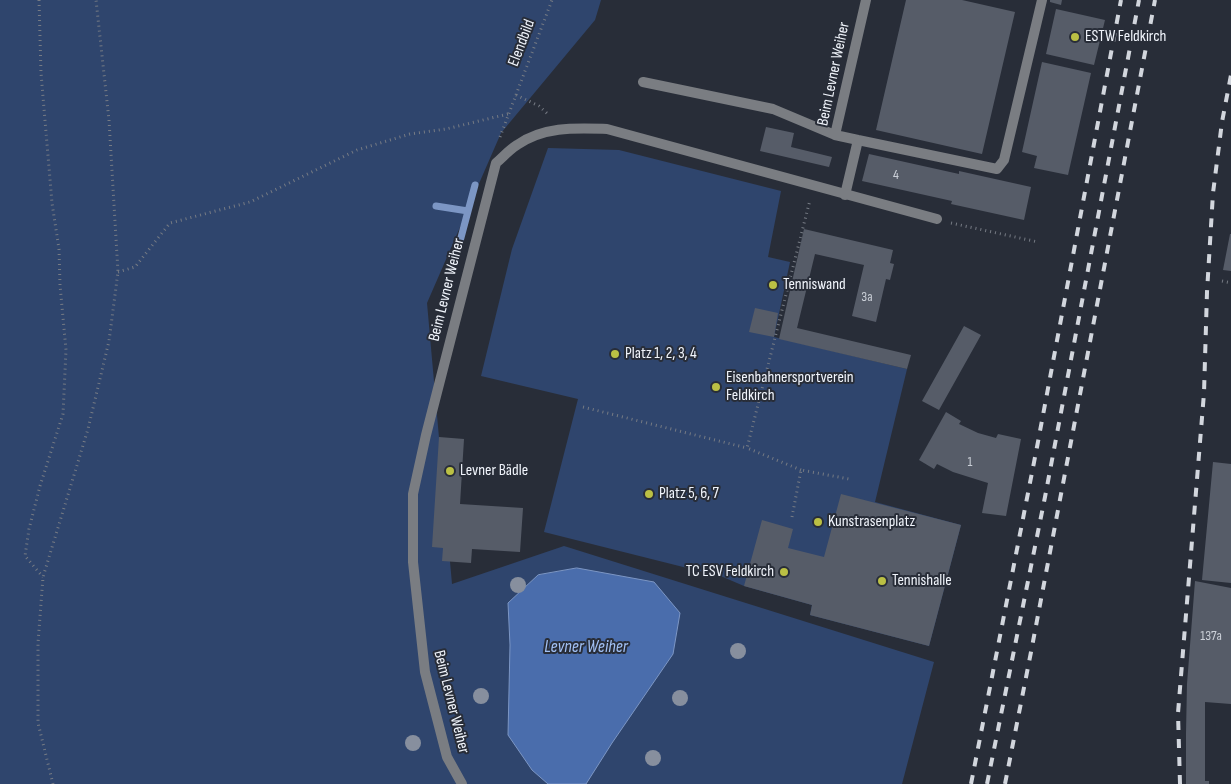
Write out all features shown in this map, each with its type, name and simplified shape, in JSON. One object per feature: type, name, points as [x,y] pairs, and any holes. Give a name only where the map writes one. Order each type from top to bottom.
[{"type":"street","name":"Beim Levner Weiher","points":[[866,0],[835,135],[997,169],[1004,160],[1042,0]]},
{"type":"street","points":[[643,82],[773,110],[835,135]]},
{"type":"street","name":"Beim Levner Weiher","points":[[462,784],[447,757],[425,672],[413,562],[413,494],[430,416],[496,163],[517,144],[540,133],[565,128],[607,129],[937,219]]},
{"type":"street","points":[[845,195],[858,140]]},
{"type":"path","points":[[39,0],[41,73],[52,203],[59,249],[66,350],[63,414],[40,486],[24,556],[43,576]]},
{"type":"path","points":[[53,784],[38,723],[38,643],[43,576],[88,429],[109,341],[118,272],[109,120],[96,0]]},
{"type":"path","name":"Elendbild","points":[[118,272],[135,267],[170,223],[250,202],[357,150],[410,134],[446,129],[508,114],[552,0]]},
{"type":"path","points":[[516,95],[539,106],[565,128]]},
{"type":"path","points":[[747,448],[814,186]]},
{"type":"path","points":[[937,219],[1038,242]]},
{"type":"path","points":[[1222,281],[1231,283]]},
{"type":"path","points":[[583,407],[747,448],[801,470],[849,480]]},
{"type":"path","points":[[792,517],[801,470]]},
{"type":"shaded area","points":[[0,0],[601,0],[595,20],[501,133],[427,303],[452,584],[564,546],[934,662],[902,784],[0,784]]},
{"type":"shaded area","name":"Eisenbahnersportverein Feldkirch","points":[[548,148],[619,150],[781,191],[768,257],[790,262],[774,337],[907,369],[875,502],[961,525],[929,646],[810,615],[812,605],[744,586],[723,577],[544,532],[578,399],[481,376],[512,249]]},
{"type":"water","name":"Levner Weiher","points":[[577,568],[654,582],[680,613],[673,654],[586,784],[548,784],[532,770],[508,735],[510,645],[508,603],[538,575]]},
{"type":"building","points":[[906,0],[962,0],[1015,12],[982,154],[876,130]]},
{"type":"building","points":[[1050,0],[1062,0],[1061,5],[1050,2]]},
{"type":"building","name":"ESTW Feldkirch","points":[[1056,9],[1105,20],[1094,65],[1046,54]]},
{"type":"building","points":[[1042,62],[1091,73],[1068,175],[1034,168],[1037,156],[1022,152]]},
{"type":"building","points":[[766,127],[794,133],[791,147],[832,157],[829,167],[760,151]]},
{"type":"building","points":[[869,154],[959,174],[959,171],[1031,187],[1024,220],[951,204],[952,201],[862,181]]},
{"type":"building","points":[[804,229],[893,250],[890,263],[894,264],[890,280],[886,279],[876,322],[852,316],[864,265],[815,254],[797,328],[911,355],[907,369],[779,339]]},
{"type":"building","points":[[1231,234],[1231,271],[1223,270]]},
{"type":"building","points":[[755,308],[778,313],[774,337],[749,332]]},
{"type":"building","points":[[964,326],[981,335],[939,410],[922,401]]},
{"type":"building","points":[[946,412],[961,421],[959,424],[978,433],[996,438],[998,434],[1021,439],[1006,516],[982,513],[988,483],[953,472],[937,464],[934,469],[919,460]]},
{"type":"building","name":"Levner Bädle","points":[[439,437],[464,439],[460,504],[523,508],[520,552],[472,549],[471,563],[442,561],[443,548],[432,547]]},
{"type":"building","points":[[1213,462],[1231,464],[1231,583],[1202,580]]},
{"type":"building","name":"Tennishalle","points":[[841,494],[961,525],[929,646],[810,615],[812,605],[744,586],[762,520],[793,529],[788,548],[824,557]]},
{"type":"building","points":[[1195,581],[1231,588],[1231,704],[1205,702],[1205,781],[1209,781],[1209,784],[1186,784],[1187,684]]},
{"type":"waterway","points":[[455,260],[475,185]]},
{"type":"waterway","points":[[436,206],[468,211]]},
{"type":"railway","points":[[971,784],[1121,0]]},
{"type":"railway","points":[[987,784],[1045,497],[1139,0]]},
{"type":"railway","points":[[1005,784],[1155,0]]},
{"type":"railway","points":[[1180,784],[1178,713],[1204,393],[1207,292],[1213,193],[1222,122],[1231,75]]},
{"type":"place","name":"ESTW Feldkirch","points":[[1075,37]]},
{"type":"place","name":"Tenniswand","points":[[773,285]]},
{"type":"place","name":"Platz 1, 2, 3, 4","points":[[615,354]]},
{"type":"place","name":"Eisenbahnersportverein Feldkirch","points":[[716,387]]},
{"type":"place","name":"Levner Bädle","points":[[450,471]]},
{"type":"place","name":"Platz 5, 6, 7","points":[[649,494]]},
{"type":"place","name":"Kunstrasenplatz","points":[[818,522]]},
{"type":"place","name":"TC ESV Feldkirch","points":[[784,572]]},
{"type":"place","name":"Tennishalle","points":[[882,581]]}]
